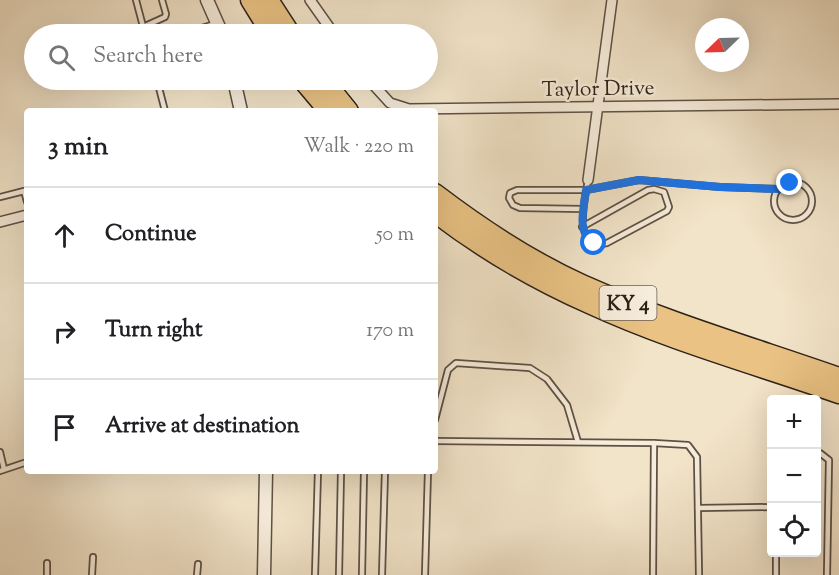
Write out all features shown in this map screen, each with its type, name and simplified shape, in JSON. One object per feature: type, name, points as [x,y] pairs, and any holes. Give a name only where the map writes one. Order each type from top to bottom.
[{"type":"highway","points":[[250,0],[265,24]]},
{"type":"highway","points":[[269,0],[285,24]]},
{"type":"highway","points":[[310,90],[325,108]]},
{"type":"highway","points":[[332,90],[347,108]]},
{"type":"highway","name":"KY 4","points":[[438,195],[505,243],[580,283],[839,394]]},
{"type":"highway","name":"KY 4","points":[[438,215],[459,231],[566,294],[630,322],[839,377]]},
{"type":"highway","points":[[739,351],[839,367]]},
{"type":"highway","points":[[739,351],[839,408]]},
{"type":"street","points":[[207,0],[218,24]]},
{"type":"street","points":[[310,0],[327,24]]},
{"type":"street","points":[[588,180],[612,0]]},
{"type":"street","points":[[236,90],[240,108]]},
{"type":"street","name":"Taylor Drive","points":[[378,90],[390,103],[406,108]]},
{"type":"street","name":"Taylor Drive","points":[[438,109],[839,104]]},
{"type":"street","points":[[0,222],[24,216]]},
{"type":"street","points":[[264,575],[266,474]]},
{"type":"lane","points":[[136,0],[142,24]]},
{"type":"lane","points":[[150,24],[165,17],[162,0]]},
{"type":"lane","points":[[160,90],[164,108]]},
{"type":"lane","points":[[582,227],[648,190],[660,190],[667,197],[669,207],[667,211],[601,244],[588,239],[582,227],[588,180]]},
{"type":"lane","points":[[584,209],[520,208],[513,205],[509,198],[510,193],[517,190],[586,190],[639,180],[779,189],[790,183],[802,185],[810,194],[812,200],[809,212],[793,220],[782,216],[777,212],[774,200],[779,189]]},
{"type":"lane","points":[[0,197],[24,191]]},
{"type":"lane","points":[[438,408],[448,369],[456,363],[530,368],[547,379],[567,405],[578,442]]},
{"type":"lane","points":[[438,441],[688,445],[697,457],[699,575]]},
{"type":"lane","points":[[653,575],[654,443]]},
{"type":"lane","points":[[0,452],[2,470],[24,463]]},
{"type":"lane","points":[[821,454],[829,460],[827,575]]},
{"type":"lane","points":[[315,575],[318,474]]},
{"type":"lane","points":[[339,575],[341,474]]},
{"type":"lane","points":[[362,575],[364,474]]},
{"type":"lane","points":[[382,575],[385,474]]},
{"type":"lane","points":[[426,575],[428,474]]},
{"type":"lane","points":[[698,508],[767,507]]},
{"type":"lane","points":[[92,575],[93,557]]},
{"type":"lane","points":[[776,557],[776,575]]},
{"type":"lane","points":[[47,563],[47,575]]},
{"type":"lane","points":[[197,575],[198,564]]},
{"type":"route","points":[[594,243],[588,239],[582,227],[586,190],[639,180],[779,189],[790,183]]}]
